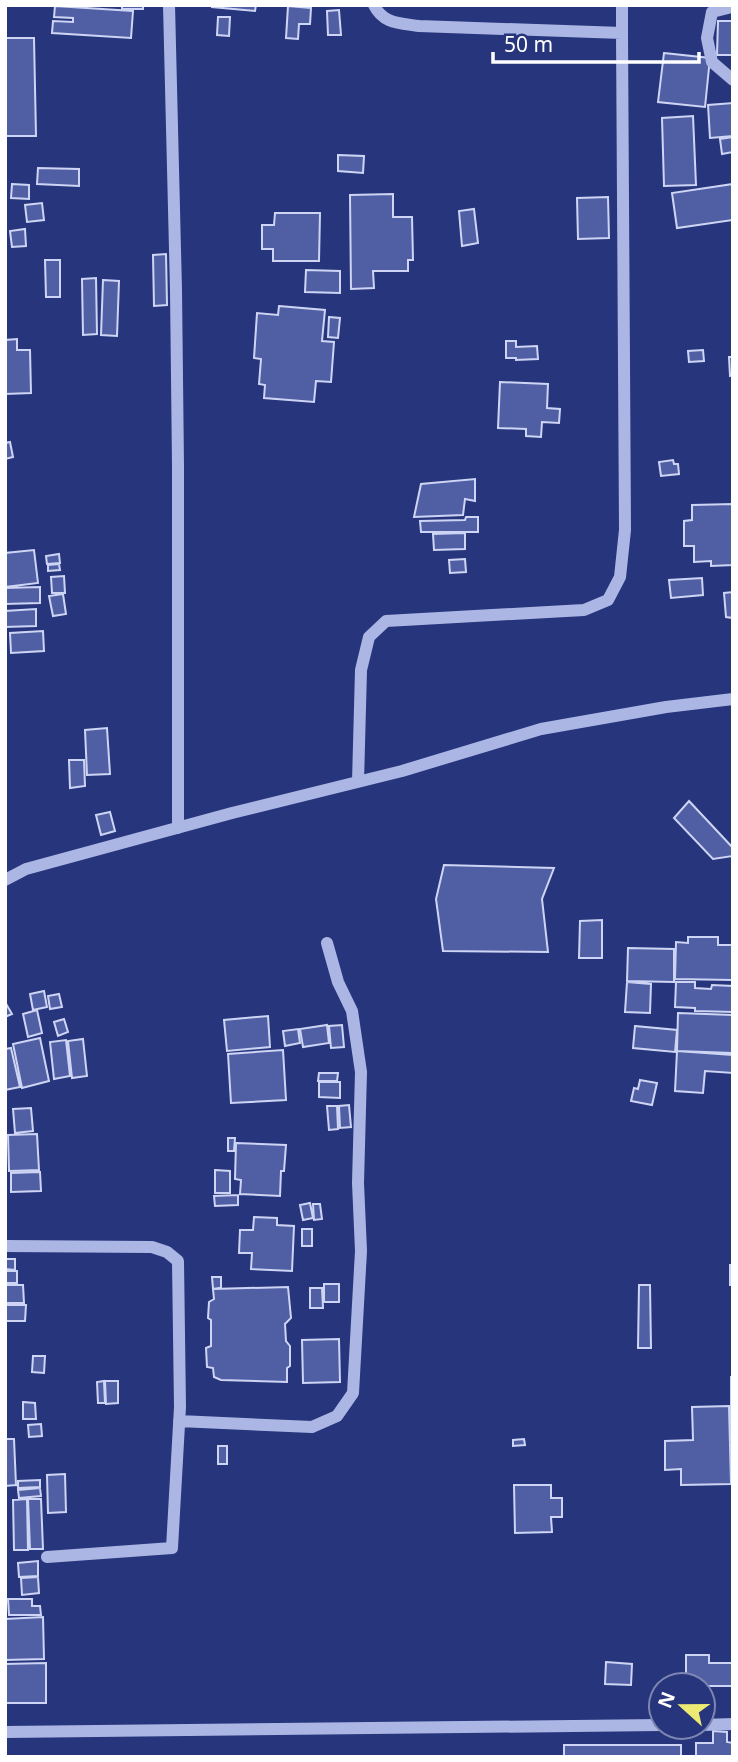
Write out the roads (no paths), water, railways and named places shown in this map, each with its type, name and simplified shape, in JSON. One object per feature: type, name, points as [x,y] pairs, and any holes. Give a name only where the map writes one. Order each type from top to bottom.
[{"type":"street","points":[[169,5],[178,466],[178,828]]},
{"type":"street","points":[[374,5],[378,14],[388,21],[419,26],[622,33]]},
{"type":"street","points":[[358,782],[361,670],[369,637],[386,621],[584,610],[608,600],[620,577],[625,530],[622,5]]},
{"type":"street","points":[[731,5],[712,12],[707,38],[712,62],[733,80]]},
{"type":"street","points":[[5,880],[26,869],[402,771],[541,729],[666,707],[733,699]]},
{"type":"street","points":[[179,1421],[312,1427],[337,1416],[353,1393],[361,1251],[358,1183],[361,1072],[352,1011],[338,982],[327,943]]},
{"type":"street","points":[[5,1246],[152,1247],[167,1252],[178,1261],[179,1421],[172,1548],[47,1557]]},
{"type":"street","points":[[5,1732],[647,1725]]}]
